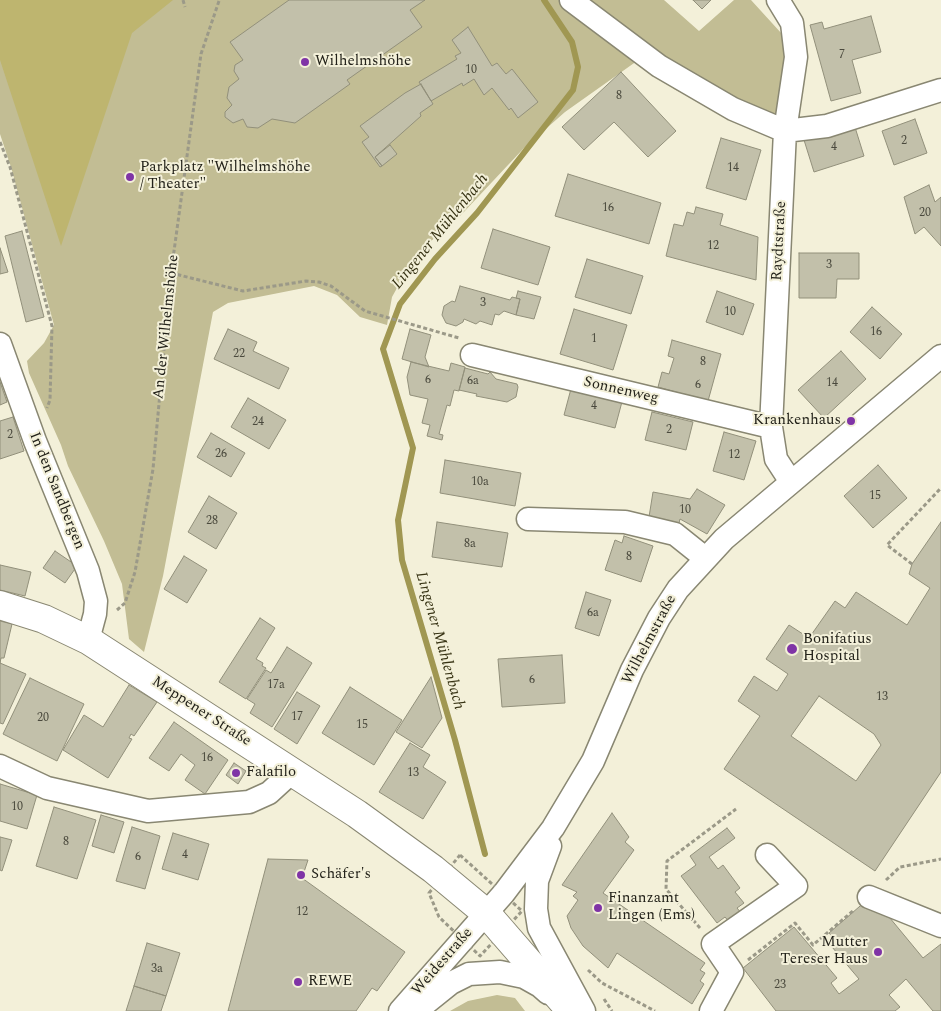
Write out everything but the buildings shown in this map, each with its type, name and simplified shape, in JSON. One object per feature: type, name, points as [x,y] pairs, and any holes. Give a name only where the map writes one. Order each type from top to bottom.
[{"type":"main road","name":"Meppener Straße","points":[[0,605],[44,619],[88,640],[358,814],[426,864],[486,913],[570,1011]]},
{"type":"street","points":[[571,0],[659,66],[733,109],[786,131],[827,126],[941,90]]},
{"type":"street","name":"Raydtstraße","points":[[778,0],[792,23],[796,57],[786,131],[771,427],[776,459],[791,482]]},
{"type":"street","name":"In den Sandbergen","points":[[0,344],[35,441],[90,578],[96,601],[95,614],[88,640]]},
{"type":"street","name":"Sonnenweg","points":[[472,355],[771,427]]},
{"type":"street","name":"Wilhelmstraße","points":[[486,913],[526,866],[553,828],[578,787],[593,761],[632,670],[659,618],[674,595],[705,558],[791,482],[938,363]]},
{"type":"street","points":[[528,519],[625,522],[675,534],[705,558]]},
{"type":"street","points":[[0,766],[47,788],[148,811],[249,802],[269,793],[292,772]]},
{"type":"street","points":[[578,787],[544,858],[537,881],[536,908],[539,928],[575,991],[584,1011]]},
{"type":"street","points":[[711,1011],[732,972],[713,944],[796,886],[767,855]]},
{"type":"street","points":[[869,897],[939,920]]},
{"type":"street","name":"Weidestraße","points":[[400,1011],[486,913]]},
{"type":"street","points":[[416,1011],[451,983],[469,974],[500,972],[524,977],[540,986],[565,1011]]},
{"type":"path","points":[[184,0],[185,7]]},
{"type":"path","name":"An der Wilhelmshöhe","points":[[88,640],[125,603],[135,572],[153,469],[171,273],[201,54],[219,1]]},
{"type":"path","points":[[0,142],[10,167],[52,326],[50,400],[35,441]]},
{"type":"path","points":[[171,273],[243,291],[306,281],[319,282],[331,286],[365,311],[468,341],[472,355]]},
{"type":"path","points":[[912,564],[887,545],[941,488]]},
{"type":"path","points":[[713,944],[666,889],[667,861],[736,809]]},
{"type":"path","points":[[732,972],[795,923],[813,945],[869,897],[900,867],[941,859]]},
{"type":"path","points":[[429,893],[439,917]]},
{"type":"path","points":[[583,965],[602,983],[655,1011]]},
{"type":"shaded area","points":[[0,0],[664,0],[699,31],[734,0],[751,0],[782,34],[793,101],[773,121],[716,110],[674,89],[644,56],[565,112],[524,148],[462,214],[430,242],[407,270],[392,297],[387,325],[360,317],[337,295],[314,286],[228,303],[213,312],[163,576],[144,652],[129,639],[122,584],[104,541],[68,466],[61,445],[29,373],[27,361],[44,343],[54,325],[11,167],[0,134]]},
{"type":"shaded area","points":[[0,0],[173,0],[132,33],[61,246],[0,60]]},
{"type":"shaded area","points":[[497,995],[515,998],[525,1011],[450,1011],[468,1001]]},
{"type":"waterway","name":"Lingener Mühlenbach","points":[[485,854],[455,740],[402,560],[398,520],[413,448],[383,349],[400,304],[435,259],[477,213],[573,90],[578,67],[572,42],[544,0]]},
{"type":"place","name":"Wilhelmshöhe","points":[[305,62]]},
{"type":"place","name":"Parkplatz \"Wilhelmshöhe / Theater\"","points":[[130,177]]},
{"type":"place","name":"Krankenhaus","points":[[851,421]]},
{"type":"place","name":"Bonifatius Hospital","points":[[792,649]]},
{"type":"place","name":"Falafilo","points":[[236,773]]},
{"type":"place","name":"Schäfer's","points":[[301,875]]},
{"type":"place","name":"Finanzamt Lingen (Ems)","points":[[598,908]]},
{"type":"place","name":"Mutter Tereser Haus","points":[[878,952]]},
{"type":"place","name":"REWE","points":[[298,982]]}]
